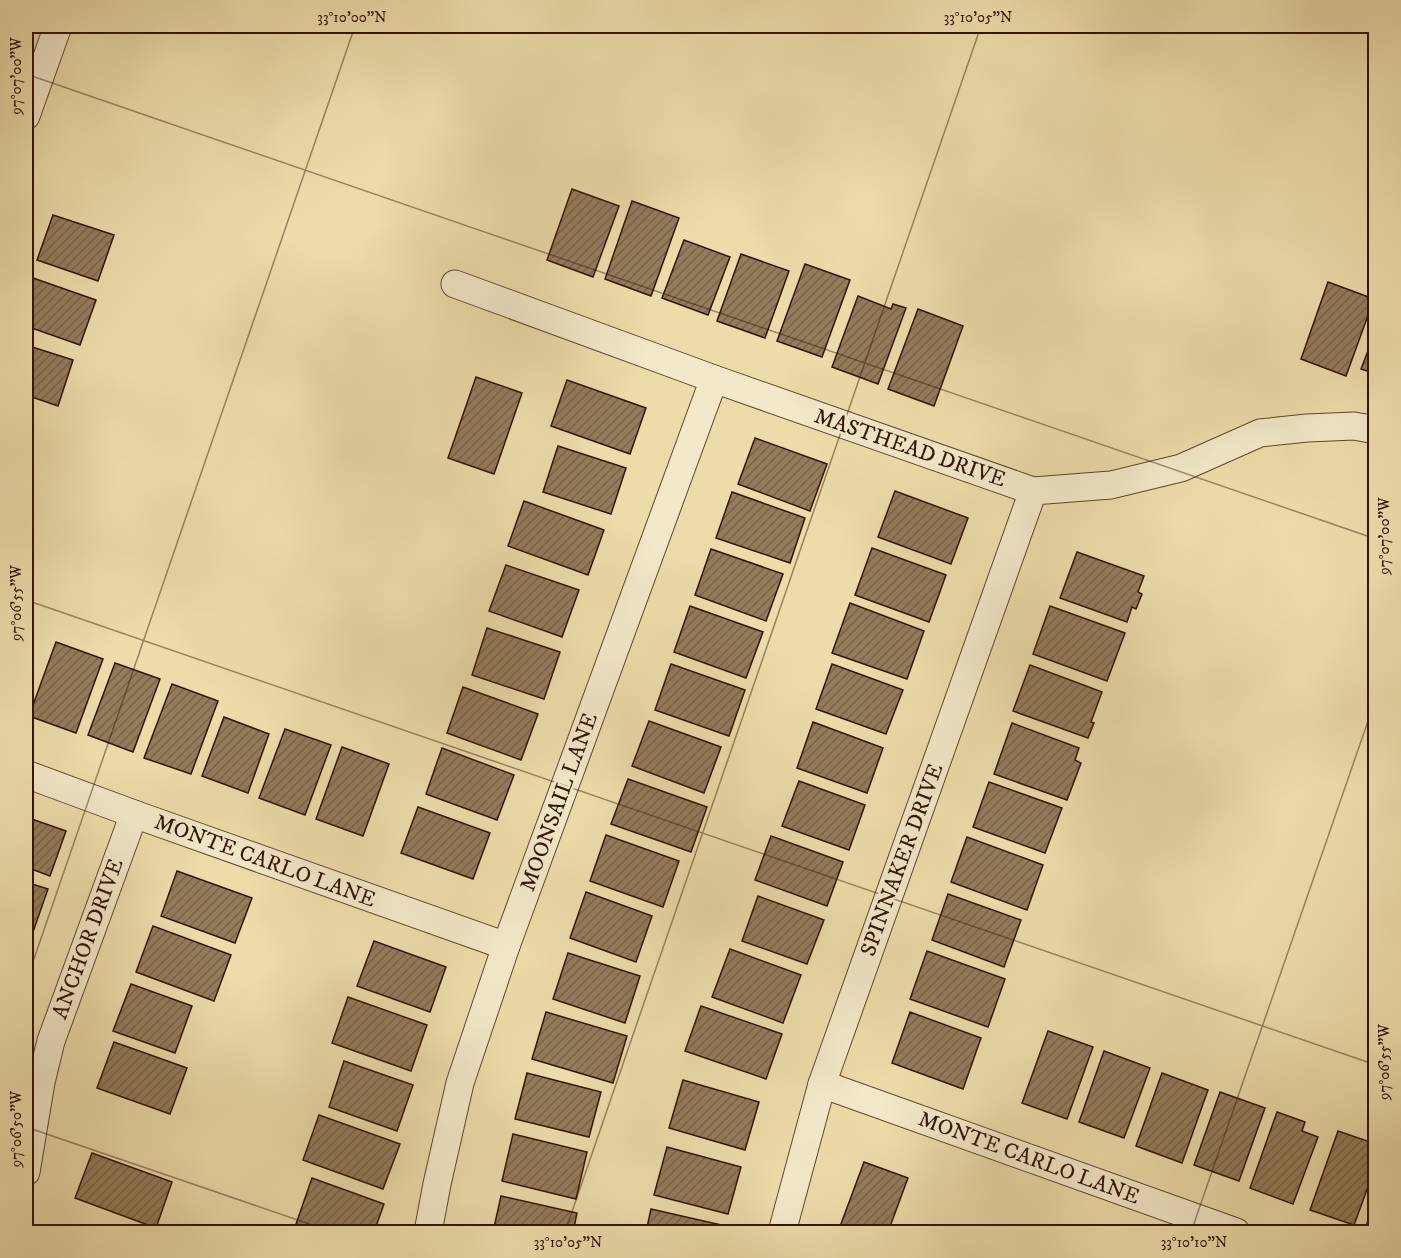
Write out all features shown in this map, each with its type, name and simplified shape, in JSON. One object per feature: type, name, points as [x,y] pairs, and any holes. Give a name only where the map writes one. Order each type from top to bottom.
[{"type":"street","points":[[26,116],[58,26]]},
{"type":"street","name":"MASTHEAD DRIVE","points":[[455,284],[714,379],[1033,491],[1111,485],[1181,468],[1260,433],[1354,426],[1376,430]]},
{"type":"street","name":"MOONSAIL LANE","points":[[428,1233],[460,1083],[506,946],[714,379]]},
{"type":"street","name":"SPINNAKER DRIVE","points":[[782,1233],[822,1084],[1033,491]]},
{"type":"street","name":"MONTE CARLO LANE","points":[[26,774],[506,946]]},
{"type":"street","name":"ANCHOR DRIVE","points":[[26,1172],[41,1082],[51,1041],[134,814]]},
{"type":"street","name":"MONTE CARLO LANE","points":[[822,1084],[1236,1233]]},
{"type":"building","points":[[572,189],[619,206],[593,277],[547,260]]},
{"type":"building","points":[[632,201],[679,218],[651,296],[605,279]]},
{"type":"building","points":[[53,215],[114,235],[98,281],[37,260]]},
{"type":"building","points":[[684,240],[730,257],[708,315],[662,298]]},
{"type":"building","points":[[741,254],[789,271],[765,338],[717,321]]},
{"type":"building","points":[[805,264],[850,280],[822,357],[777,341]]},
{"type":"building","points":[[33,278],[96,300],[80,345],[26,326],[26,301]]},
{"type":"building","points":[[1328,282],[1374,299],[1346,376],[1301,359]]},
{"type":"building","points":[[858,296],[891,309],[893,304],[906,308],[878,384],[832,367]]},
{"type":"building","points":[[918,309],[963,326],[934,406],[888,389]]},
{"type":"building","points":[[1376,330],[1376,374],[1361,369]]},
{"type":"building","points":[[26,345],[73,360],[58,406],[26,395]]},
{"type":"building","points":[[476,377],[522,393],[494,474],[448,458]]},
{"type":"building","points":[[567,380],[646,408],[630,454],[551,426]]},
{"type":"building","points":[[755,438],[827,464],[810,511],[738,484]]},
{"type":"building","points":[[558,446],[626,468],[611,514],[543,492]]},
{"type":"building","points":[[895,491],[968,518],[951,564],[878,537]]},
{"type":"building","points":[[732,492],[805,518],[790,563],[716,538]]},
{"type":"building","points":[[524,501],[604,530],[588,575],[508,546]]},
{"type":"building","points":[[872,548],[946,575],[929,622],[855,595]]},
{"type":"building","points":[[711,549],[783,574],[766,621],[695,595]]},
{"type":"building","points":[[1077,552],[1144,576],[1138,592],[1142,594],[1136,609],[1132,607],[1127,622],[1060,598]]},
{"type":"building","points":[[506,565],[579,590],[562,637],[489,611]]},
{"type":"building","points":[[850,603],[924,631],[907,679],[832,653]]},
{"type":"building","points":[[690,606],[763,632],[746,678],[674,652]]},
{"type":"building","points":[[1050,606],[1125,633],[1107,681],[1033,654]]},
{"type":"building","points":[[487,628],[560,652],[544,699],[472,675]]},
{"type":"building","points":[[56,642],[103,659],[76,733],[29,716]]},
{"type":"building","points":[[115,663],[160,679],[133,752],[88,735]]},
{"type":"building","points":[[671,664],[745,690],[729,736],[655,710]]},
{"type":"building","points":[[832,664],[903,690],[886,734],[816,709]]},
{"type":"building","points":[[1030,665],[1102,692],[1088,738],[1013,711]]},
{"type":"building","points":[[172,684],[218,701],[191,774],[144,758]]},
{"type":"building","points":[[463,687],[538,714],[521,760],[447,733]]},
{"type":"building","points":[[224,717],[269,734],[248,793],[202,776]]},
{"type":"building","points":[[649,721],[721,747],[704,793],[632,766]]},
{"type":"building","points":[[813,722],[883,748],[867,793],[797,768]]},
{"type":"building","points":[[1012,723],[1079,748],[1075,760],[1081,763],[1067,800],[994,774]]},
{"type":"building","points":[[285,729],[331,745],[305,815],[259,798]]},
{"type":"building","points":[[342,747],[389,764],[363,836],[316,819]]},
{"type":"building","points":[[442,748],[514,775],[497,820],[426,794]]},
{"type":"building","points":[[628,779],[707,807],[691,852],[611,824]]},
{"type":"building","points":[[799,781],[865,805],[849,850],[782,826]]},
{"type":"building","points":[[989,782],[1062,808],[1045,853],[973,827]]},
{"type":"building","points":[[418,807],[490,833],[473,879],[401,853]]},
{"type":"building","points":[[26,817],[66,831],[50,876],[26,867]]},
{"type":"building","points":[[606,835],[679,861],[663,907],[590,881]]},
{"type":"building","points":[[771,836],[843,862],[827,906],[755,880]]},
{"type":"building","points":[[967,837],[1043,865],[1027,910],[951,882]]},
{"type":"building","points":[[177,871],[252,898],[235,943],[161,916]]},
{"type":"building","points":[[26,882],[48,889],[32,935],[26,932]]},
{"type":"building","points":[[586,892],[652,916],[636,962],[570,938]]},
{"type":"building","points":[[948,894],[1021,920],[1004,967],[932,940]]},
{"type":"building","points":[[758,896],[824,920],[807,964],[742,941]]},
{"type":"building","points":[[153,926],[231,955],[214,1001],[136,972]]},
{"type":"building","points":[[374,941],[446,967],[430,1012],[357,986]]},
{"type":"building","points":[[730,949],[801,975],[783,1023],[712,997]]},
{"type":"building","points":[[927,951],[1005,979],[988,1027],[910,999]]},
{"type":"building","points":[[568,953],[640,976],[625,1023],[553,999]]},
{"type":"building","points":[[131,984],[192,1006],[175,1053],[113,1031]]},
{"type":"building","points":[[348,997],[427,1025],[411,1071],[332,1043]]},
{"type":"building","points":[[701,1006],[782,1034],[766,1079],[685,1051]]},
{"type":"building","points":[[546,1012],[627,1036],[613,1083],[532,1059]]},
{"type":"building","points":[[910,1012],[981,1038],[963,1089],[892,1063]]},
{"type":"building","points":[[1048,1031],[1093,1047],[1067,1119],[1022,1103]]},
{"type":"building","points":[[114,1042],[187,1068],[170,1114],[97,1088]]},
{"type":"building","points":[[1104,1051],[1150,1068],[1124,1138],[1079,1122]]},
{"type":"building","points":[[344,1061],[413,1085],[397,1131],[329,1107]]},
{"type":"building","points":[[527,1073],[601,1092],[589,1137],[515,1119]]},
{"type":"building","points":[[1162,1073],[1208,1090],[1182,1163],[1136,1146]]},
{"type":"building","points":[[683,1080],[759,1102],[745,1150],[669,1128]]},
{"type":"building","points":[[1220,1092],[1265,1108],[1239,1181],[1194,1165]]},
{"type":"building","points":[[1277,1112],[1305,1122],[1302,1131],[1318,1137],[1293,1204],[1250,1188]]},
{"type":"building","points":[[319,1115],[400,1144],[383,1189],[303,1160]]},
{"type":"building","points":[[1338,1131],[1376,1144],[1376,1165],[1354,1225],[1310,1210]]},
{"type":"building","points":[[513,1134],[587,1152],[576,1199],[502,1181]]},
{"type":"building","points":[[667,1147],[741,1167],[728,1214],[654,1195]]},
{"type":"building","points":[[92,1153],[172,1182],[156,1228],[75,1198]]},
{"type":"building","points":[[864,1162],[908,1178],[888,1232],[838,1232]]},
{"type":"building","points":[[312,1178],[384,1204],[374,1232],[319,1232],[296,1224]]},
{"type":"building","points":[[501,1196],[577,1213],[573,1232],[493,1232]]},
{"type":"building","points":[[1376,1201],[1376,1226],[1367,1223]]},
{"type":"building","points":[[651,1209],[726,1226],[724,1232],[646,1232]]},
{"type":"building","points":[[83,1226],[101,1232],[81,1232]]}]
